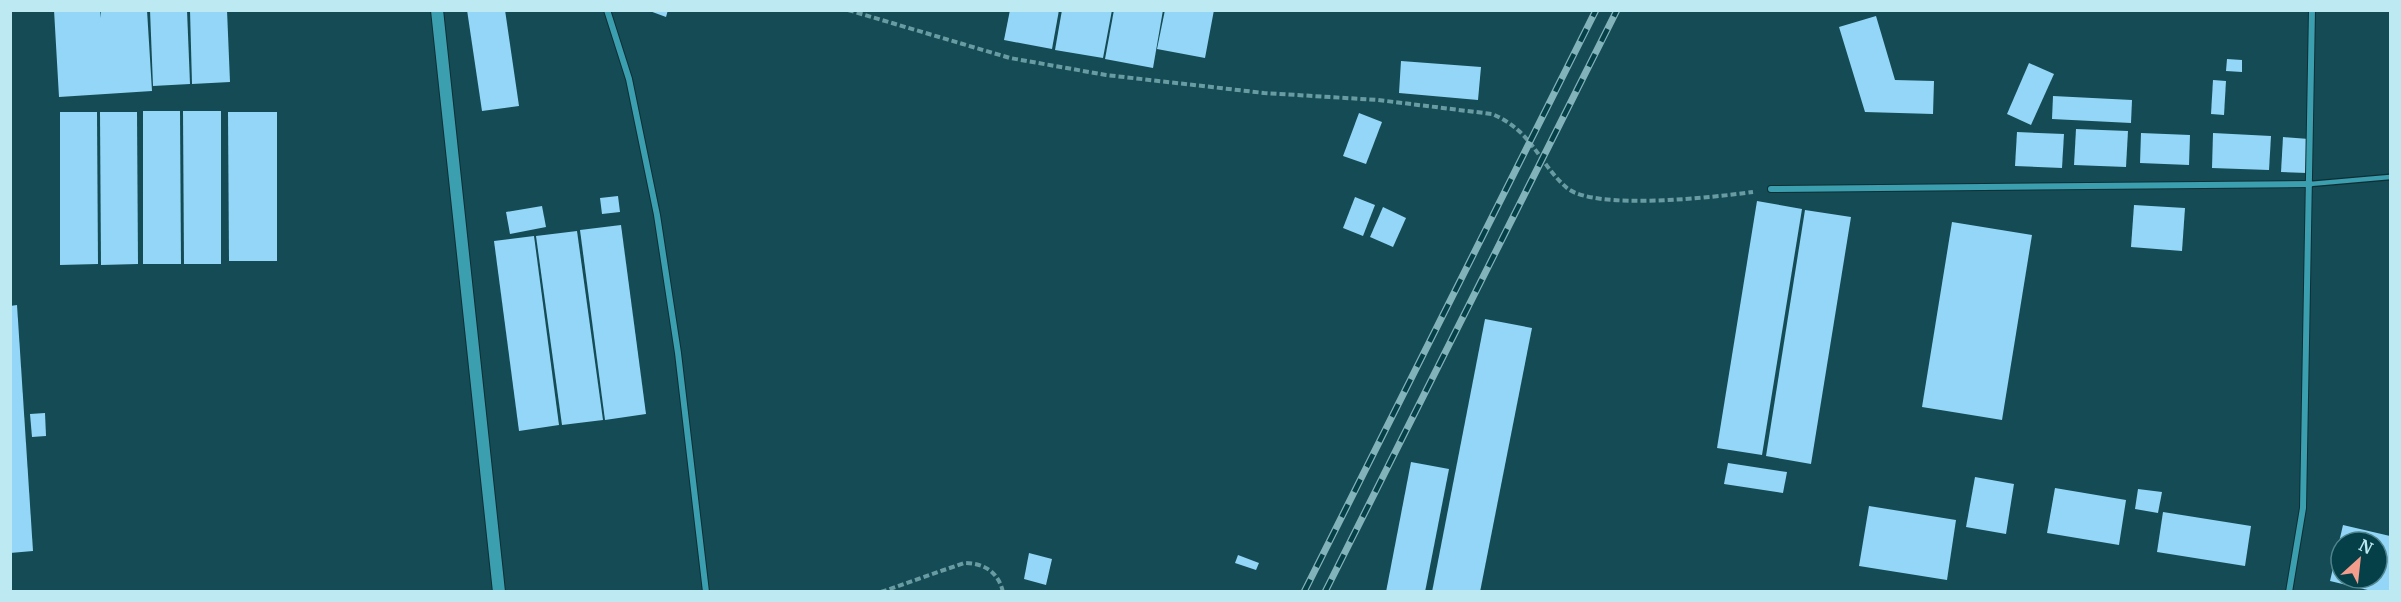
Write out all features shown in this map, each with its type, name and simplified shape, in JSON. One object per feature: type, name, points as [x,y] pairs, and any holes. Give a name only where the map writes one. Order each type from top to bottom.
[{"type":"street","points":[[438,10],[499,591]]},
{"type":"street","points":[[607,10],[629,79],[657,214],[678,353],[706,591]]},
{"type":"street","points":[[2289,591],[2303,508],[2312,10]]},
{"type":"street","points":[[1771,189],[2310,184]]},
{"type":"lane","points":[[2310,184],[2391,177]]},
{"type":"path","points":[[848,10],[1010,58],[1106,75],[1264,93],[1378,100],[1492,114],[1507,120],[1530,141],[1565,186],[1576,195],[1592,198],[1652,200],[1724,196],[1771,189]]},
{"type":"path","points":[[881,591],[964,563],[986,566],[994,573],[1003,591]]},
{"type":"building","points":[[54,10],[100,10],[100,18],[101,10],[147,10],[152,91],[59,97]]},
{"type":"building","points":[[150,10],[187,10],[190,84],[153,86]]},
{"type":"building","points":[[190,10],[227,10],[230,82],[192,84]]},
{"type":"building","points":[[467,10],[505,10],[519,106],[482,111]]},
{"type":"building","points":[[647,10],[668,10],[666,17]]},
{"type":"building","points":[[1010,10],[1059,10],[1052,49],[1004,40]]},
{"type":"building","points":[[1062,10],[1112,10],[1103,58],[1055,50]]},
{"type":"building","points":[[1114,10],[1163,10],[1153,68],[1105,59]]},
{"type":"building","points":[[1165,10],[1214,10],[1205,58],[1157,49]]},
{"type":"building","points":[[1876,16],[1895,80],[1934,81],[1933,114],[1865,112],[1839,27]]},
{"type":"building","points":[[2227,59],[2242,60],[2242,72],[2226,71]]},
{"type":"building","points":[[1401,61],[1481,67],[1478,100],[1399,93]]},
{"type":"building","points":[[2029,63],[2054,74],[2031,125],[2007,114]]},
{"type":"building","points":[[2213,80],[2226,81],[2224,115],[2211,114]]},
{"type":"building","points":[[2053,96],[2132,100],[2131,123],[2052,119]]},
{"type":"building","points":[[143,111],[180,111],[181,264],[143,264]]},
{"type":"building","points":[[183,111],[221,111],[221,264],[184,264]]},
{"type":"building","points":[[60,112],[97,112],[98,264],[60,265]]},
{"type":"building","points":[[100,112],[137,112],[138,264],[101,265]]},
{"type":"building","points":[[228,112],[277,112],[277,261],[229,261]]},
{"type":"building","points":[[1359,113],[1382,122],[1366,164],[1343,156]]},
{"type":"building","points":[[2076,129],[2128,131],[2126,167],[2074,165]]},
{"type":"building","points":[[2017,132],[2064,134],[2062,168],[2015,166]]},
{"type":"building","points":[[2141,133],[2190,135],[2189,165],[2140,163]]},
{"type":"building","points":[[2213,133],[2271,136],[2269,170],[2212,168]]},
{"type":"building","points":[[2283,137],[2309,139],[2307,173],[2281,172]]},
{"type":"building","points":[[618,196],[620,212],[602,214],[600,198]]},
{"type":"building","points":[[1355,197],[1375,205],[1363,236],[1343,228]]},
{"type":"building","points":[[1757,201],[1802,209],[1762,455],[1717,448]]},
{"type":"building","points":[[2134,205],[2185,208],[2182,251],[2131,247]]},
{"type":"building","points":[[542,206],[546,227],[510,234],[506,212]]},
{"type":"building","points":[[1383,207],[1406,218],[1393,247],[1370,237]]},
{"type":"building","points":[[1805,210],[1851,217],[1811,464],[1766,456]]},
{"type":"building","points":[[1952,222],[2032,235],[2002,420],[1922,407]]},
{"type":"building","points":[[621,225],[646,414],[605,420],[580,230]]},
{"type":"building","points":[[577,231],[603,420],[562,425],[536,236]]},
{"type":"building","points":[[534,236],[559,425],[519,431],[494,241]]},
{"type":"building","points":[[17,305],[33,551],[10,553],[10,306]]},
{"type":"building","points":[[1485,319],[1532,328],[1480,592],[1432,592]]},
{"type":"building","points":[[45,413],[46,436],[32,437],[30,414]]},
{"type":"building","points":[[1411,462],[1449,469],[1425,592],[1386,592]]},
{"type":"building","points":[[1728,463],[1787,472],[1783,493],[1724,484]]},
{"type":"building","points":[[1975,477],[2014,484],[2006,534],[1966,527]]},
{"type":"building","points":[[2055,488],[2126,500],[2119,545],[2047,533]]},
{"type":"building","points":[[2138,489],[2162,492],[2158,513],[2135,509]]},
{"type":"building","points":[[1869,506],[1956,520],[1947,580],[1859,566]]},
{"type":"building","points":[[2163,512],[2251,526],[2245,566],[2157,552]]},
{"type":"building","points":[[2343,525],[2364,530],[2342,530]]},
{"type":"building","points":[[2390,536],[2390,592],[2368,590],[2389,590]]},
{"type":"building","points":[[1029,553],[1052,559],[1046,585],[1024,579]]},
{"type":"building","points":[[1238,555],[1259,563],[1256,570],[1235,563]]},
{"type":"railway","points":[[1304,592],[1596,10]]},
{"type":"railway","points":[[1325,592],[1617,10]]}]
